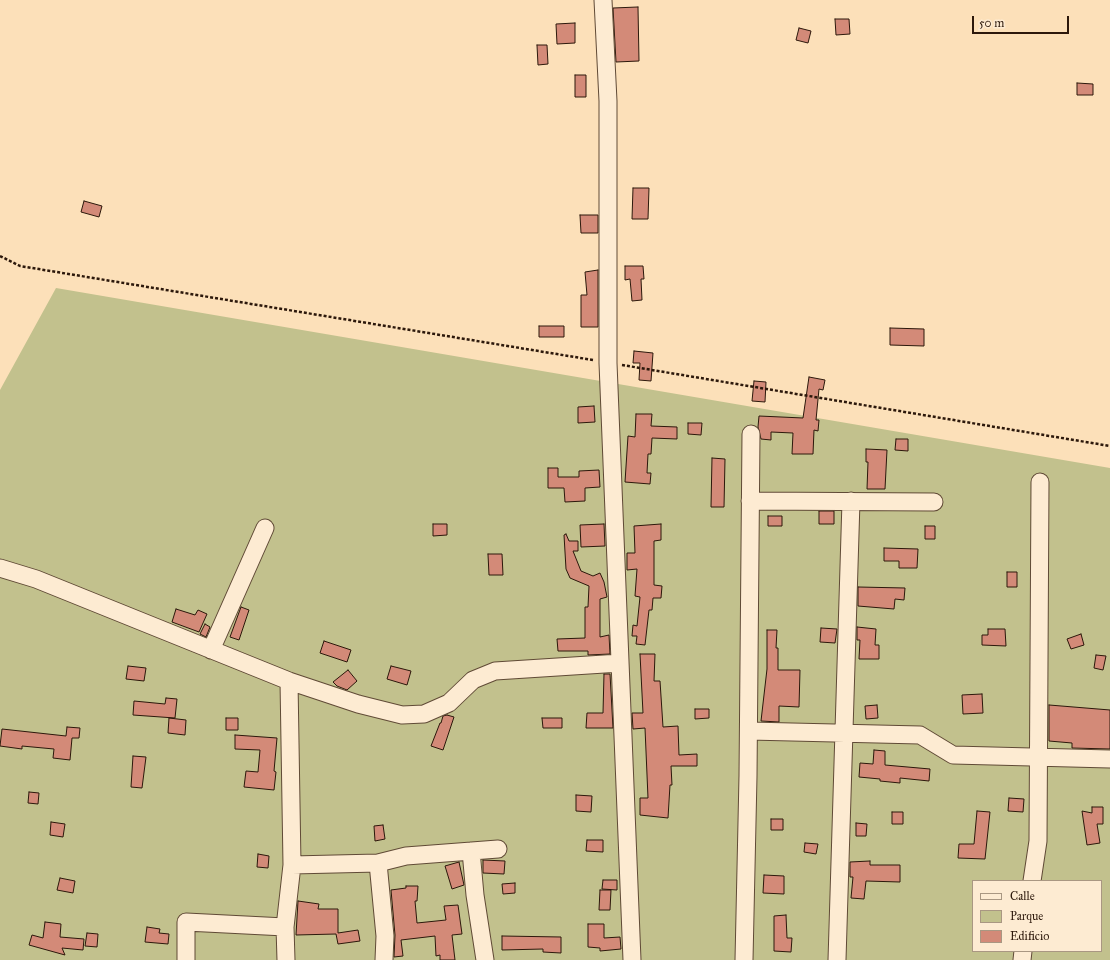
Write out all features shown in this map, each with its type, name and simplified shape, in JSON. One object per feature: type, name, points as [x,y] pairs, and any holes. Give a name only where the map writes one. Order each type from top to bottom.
[{"type":"street","points":[[603,0],[608,101],[608,363],[632,960]]},
{"type":"street","points":[[744,960],[749,731],[751,434]]},
{"type":"street","points":[[1032,880],[1038,841],[1040,482]]},
{"type":"street","points":[[750,501],[934,502]]},
{"type":"street","points":[[837,960],[852,501]]},
{"type":"street","points":[[212,650],[265,528]]},
{"type":"street","points":[[0,568],[36,580],[289,681],[358,704],[402,716],[424,714],[449,703],[473,680],[495,671],[620,663]]},
{"type":"street","points":[[286,960],[285,927],[292,865],[289,681]]},
{"type":"street","points":[[749,731],[920,735],[953,755],[1110,758]]},
{"type":"street","points":[[292,865],[378,864],[406,856],[498,848]]},
{"type":"street","points":[[471,851],[475,895],[485,960]]},
{"type":"street","points":[[378,864],[385,936],[384,960]]},
{"type":"street","points":[[186,960],[186,922],[285,927]]},
{"type":"path","points":[[0,256],[20,266],[1110,446]]},
{"type":"green space","points":[[56,288],[1110,468],[1110,960],[0,960],[0,390]]},
{"type":"building","points":[[638,7],[639,61],[616,62],[613,8]]},
{"type":"building","points":[[835,19],[849,19],[850,34],[836,35]]},
{"type":"building","points":[[575,23],[575,43],[557,44],[556,24]]},
{"type":"building","points":[[799,28],[811,31],[808,43],[796,40]]},
{"type":"building","points":[[537,45],[547,45],[548,64],[538,65]]},
{"type":"building","points":[[575,75],[586,75],[586,97],[575,97]]},
{"type":"building","points":[[1077,83],[1093,84],[1093,95],[1077,95]]},
{"type":"building","points":[[633,188],[649,188],[648,219],[632,219]]},
{"type":"building","points":[[84,201],[102,206],[99,217],[81,212]]},
{"type":"building","points":[[580,215],[598,215],[598,233],[581,233]]},
{"type":"building","points":[[625,266],[643,266],[644,279],[641,279],[642,300],[632,301],[630,279],[625,280]]},
{"type":"building","points":[[598,270],[598,327],[581,327],[581,295],[587,295],[585,272]]},
{"type":"building","points":[[539,326],[564,326],[564,337],[539,337]]},
{"type":"building","points":[[890,328],[924,329],[924,346],[890,345]]},
{"type":"building","points":[[634,351],[653,353],[651,381],[639,380],[640,363],[633,363]]},
{"type":"building","points":[[809,377],[825,380],[823,390],[819,389],[816,420],[819,420],[818,431],[814,430],[813,454],[792,454],[793,433],[771,432],[771,440],[761,439],[758,427],[759,416],[803,418]]},
{"type":"building","points":[[754,381],[766,382],[765,402],[752,401]]},
{"type":"building","points":[[594,406],[595,422],[578,423],[578,407]]},
{"type":"building","points":[[636,414],[652,414],[651,426],[677,427],[677,439],[652,438],[651,454],[648,454],[647,473],[651,473],[650,484],[625,482],[628,436],[635,437]]},
{"type":"building","points":[[688,423],[702,423],[701,435],[688,434]]},
{"type":"building","points":[[896,439],[908,439],[908,451],[895,450]]},
{"type":"building","points":[[866,449],[887,450],[885,489],[867,489],[868,462],[866,462]]},
{"type":"building","points":[[712,458],[725,459],[724,507],[711,507]]},
{"type":"building","points":[[548,468],[558,468],[558,477],[579,477],[579,471],[599,470],[600,487],[585,488],[585,501],[565,502],[564,488],[548,488]]},
{"type":"building","points":[[819,511],[834,511],[834,524],[819,524]]},
{"type":"building","points":[[768,516],[782,516],[782,526],[768,526]]},
{"type":"building","points":[[433,524],[447,524],[447,535],[433,536]]},
{"type":"building","points":[[604,524],[605,546],[581,547],[580,525]]},
{"type":"building","points":[[661,524],[661,540],[654,541],[654,585],[662,586],[661,598],[653,598],[652,610],[649,610],[645,645],[636,644],[637,636],[632,636],[633,625],[637,626],[640,597],[635,596],[637,569],[627,570],[627,553],[635,553],[634,526]]},
{"type":"building","points":[[925,526],[935,526],[935,539],[925,539]]},
{"type":"building","points":[[566,534],[569,541],[578,541],[578,551],[573,551],[581,571],[593,576],[600,573],[604,582],[607,597],[600,599],[600,637],[609,635],[610,654],[588,655],[588,651],[558,651],[557,639],[585,638],[585,607],[588,607],[589,586],[570,578],[566,569],[564,535]]},
{"type":"building","points":[[884,548],[918,549],[917,568],[899,568],[899,561],[884,561]]},
{"type":"building","points":[[488,554],[502,554],[503,575],[489,575]]},
{"type":"building","points":[[1007,572],[1017,572],[1017,587],[1007,587]]},
{"type":"building","points":[[858,587],[905,588],[904,600],[895,599],[894,609],[858,606]]},
{"type":"building","points":[[241,607],[249,610],[239,640],[230,637]]},
{"type":"building","points":[[176,609],[195,615],[198,610],[207,614],[199,632],[172,622]]},
{"type":"building","points":[[205,624],[210,627],[206,637],[200,634]]},
{"type":"building","points":[[857,627],[876,629],[875,645],[879,645],[879,659],[859,659],[860,640],[857,640]]},
{"type":"building","points":[[821,628],[837,629],[835,643],[820,642]]},
{"type":"building","points":[[988,629],[1005,629],[1006,646],[982,645],[982,635],[988,635]]},
{"type":"building","points":[[767,630],[777,630],[776,648],[778,648],[778,670],[800,670],[799,707],[779,706],[779,722],[761,721],[767,669]]},
{"type":"building","points":[[1081,634],[1084,645],[1071,649],[1067,639]]},
{"type":"building","points":[[324,641],[351,650],[347,662],[320,653]]},
{"type":"building","points":[[640,654],[655,654],[654,681],[660,681],[663,727],[678,726],[679,755],[697,754],[697,766],[671,766],[672,785],[670,785],[668,818],[640,815],[640,798],[648,798],[645,728],[633,729],[632,713],[643,713]]},
{"type":"building","points":[[1096,655],[1106,656],[1103,670],[1094,668]]},
{"type":"building","points":[[128,666],[146,668],[144,681],[126,679]]},
{"type":"building","points":[[391,666],[411,671],[407,685],[387,679]]},
{"type":"building","points":[[348,670],[357,681],[347,690],[337,686],[333,682]]},
{"type":"building","points":[[604,674],[610,674],[613,728],[586,728],[587,713],[603,713]]},
{"type":"building","points":[[982,694],[983,713],[963,714],[962,695]]},
{"type":"building","points":[[166,698],[177,699],[175,718],[133,715],[134,701],[165,704]]},
{"type":"building","points":[[877,705],[878,718],[866,719],[865,706]]},
{"type":"building","points":[[1049,705],[1110,710],[1110,749],[1072,748],[1072,743],[1049,741]]},
{"type":"building","points":[[695,709],[709,709],[709,718],[695,719]]},
{"type":"building","points":[[447,715],[454,717],[443,750],[431,746],[443,716]]},
{"type":"building","points":[[169,718],[186,720],[185,735],[168,733]]},
{"type":"building","points":[[226,718],[238,718],[238,730],[226,730]]},
{"type":"building","points":[[542,718],[562,718],[562,728],[543,728]]},
{"type":"building","points":[[67,727],[80,728],[79,738],[72,738],[70,760],[53,758],[54,749],[22,746],[22,749],[0,746],[2,729],[66,736]]},
{"type":"building","points":[[235,735],[277,738],[274,790],[244,787],[246,771],[258,772],[260,750],[235,749]]},
{"type":"building","points":[[874,750],[885,751],[885,765],[930,769],[929,781],[900,778],[900,783],[859,777],[860,763],[873,764]]},
{"type":"building","points":[[133,756],[146,757],[142,788],[131,787]]},
{"type":"building","points":[[29,792],[39,793],[38,804],[28,803]]},
{"type":"building","points":[[576,795],[592,796],[591,812],[576,811]]},
{"type":"building","points":[[1009,798],[1024,799],[1023,812],[1008,811]]},
{"type":"building","points":[[1092,807],[1103,807],[1103,824],[1097,824],[1100,843],[1087,845],[1082,811],[1092,813]]},
{"type":"building","points":[[977,811],[990,812],[985,859],[958,858],[959,844],[974,844]]},
{"type":"building","points":[[892,812],[903,812],[903,824],[892,824]]},
{"type":"building","points":[[771,819],[783,819],[783,830],[771,830]]},
{"type":"building","points":[[51,822],[65,824],[63,837],[50,835]]},
{"type":"building","points":[[856,823],[867,824],[866,836],[856,836]]},
{"type":"building","points":[[383,825],[385,839],[375,841],[374,826]]},
{"type":"building","points":[[587,840],[603,840],[603,852],[586,851]]},
{"type":"building","points":[[805,843],[818,844],[816,854],[804,852]]},
{"type":"building","points":[[258,854],[269,856],[268,868],[257,867]]},
{"type":"building","points":[[483,860],[505,861],[504,874],[483,873]]},
{"type":"building","points":[[870,861],[870,865],[900,865],[900,882],[866,881],[864,899],[851,898],[853,877],[850,877],[850,862]]},
{"type":"building","points":[[459,862],[464,885],[452,889],[445,866]]},
{"type":"building","points":[[764,875],[784,876],[784,894],[763,893]]},
{"type":"building","points":[[60,878],[75,881],[73,893],[57,890]]},
{"type":"building","points":[[603,880],[617,880],[617,890],[602,889]]},
{"type":"building","points":[[515,883],[515,893],[503,894],[502,884]]},
{"type":"building","points":[[406,886],[418,886],[417,901],[415,901],[417,923],[446,920],[444,906],[458,905],[462,934],[452,935],[455,960],[440,960],[440,955],[436,956],[435,936],[401,940],[403,956],[394,957],[395,935],[391,890],[406,888]]},
{"type":"building","points":[[600,890],[611,890],[610,910],[599,910]]},
{"type":"building","points":[[298,901],[319,904],[318,909],[338,909],[338,933],[358,930],[360,941],[338,944],[336,934],[296,935]]},
{"type":"building","points":[[786,915],[787,938],[792,938],[791,952],[774,951],[774,916]]},
{"type":"building","points":[[45,922],[61,924],[60,937],[84,939],[83,950],[62,948],[65,955],[29,945],[32,935],[43,938]]},
{"type":"building","points":[[588,924],[604,924],[604,938],[620,937],[621,949],[600,951],[600,948],[588,947]]},
{"type":"building","points":[[147,927],[160,929],[159,933],[169,934],[168,944],[145,942]]},
{"type":"building","points":[[87,933],[98,934],[97,947],[85,946]]},
{"type":"building","points":[[502,936],[561,937],[561,953],[543,952],[543,949],[502,950]]}]
